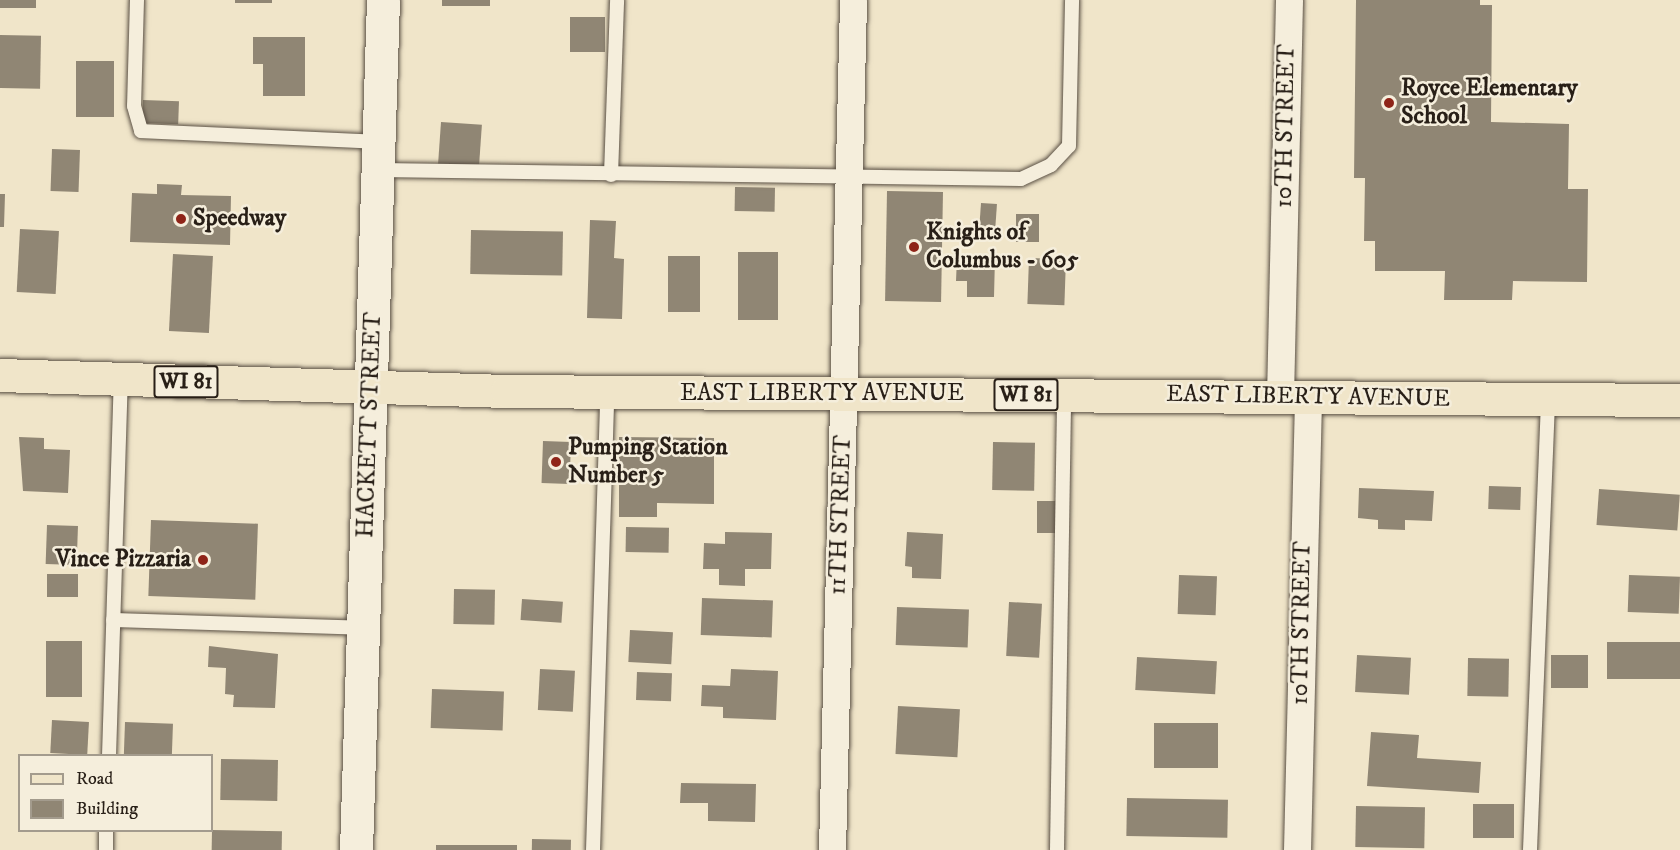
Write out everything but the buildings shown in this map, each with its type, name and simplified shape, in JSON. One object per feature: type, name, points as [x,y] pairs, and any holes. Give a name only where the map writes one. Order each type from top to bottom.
[{"type":"main road","name":"EAST LIBERTY AVENUE","points":[[0,375],[607,392],[1680,400]]},
{"type":"street","name":"HACKETT STREET","points":[[356,850],[383,0]]},
{"type":"street","name":"11TH STREET","points":[[832,850],[853,0]]},
{"type":"street","name":"10TH STREET","points":[[1289,0],[1297,850]]},
{"type":"lane","points":[[137,0],[134,106],[141,131],[379,156],[611,176],[849,177],[1000,182],[1022,179],[1063,156],[1069,146],[1071,0]]},
{"type":"lane","points":[[611,176],[617,0]]},
{"type":"lane","points":[[108,754],[121,380]]},
{"type":"lane","points":[[593,850],[607,392]]},
{"type":"lane","points":[[1057,850],[1064,395]]},
{"type":"lane","points":[[1530,850],[1548,400]]},
{"type":"lane","points":[[113,620],[364,628]]},
{"type":"lane","points":[[106,832],[106,850]]},
{"type":"place","name":"Royce Elementary School","points":[[1389,103]]},
{"type":"place","name":"Speedway","points":[[181,219]]},
{"type":"place","name":"Knights of Columbus - 605","points":[[914,247]]},
{"type":"place","name":"Pumping Station Number 5","points":[[556,462]]},
{"type":"place","name":"Vince Pizzaria","points":[[203,560]]}]
